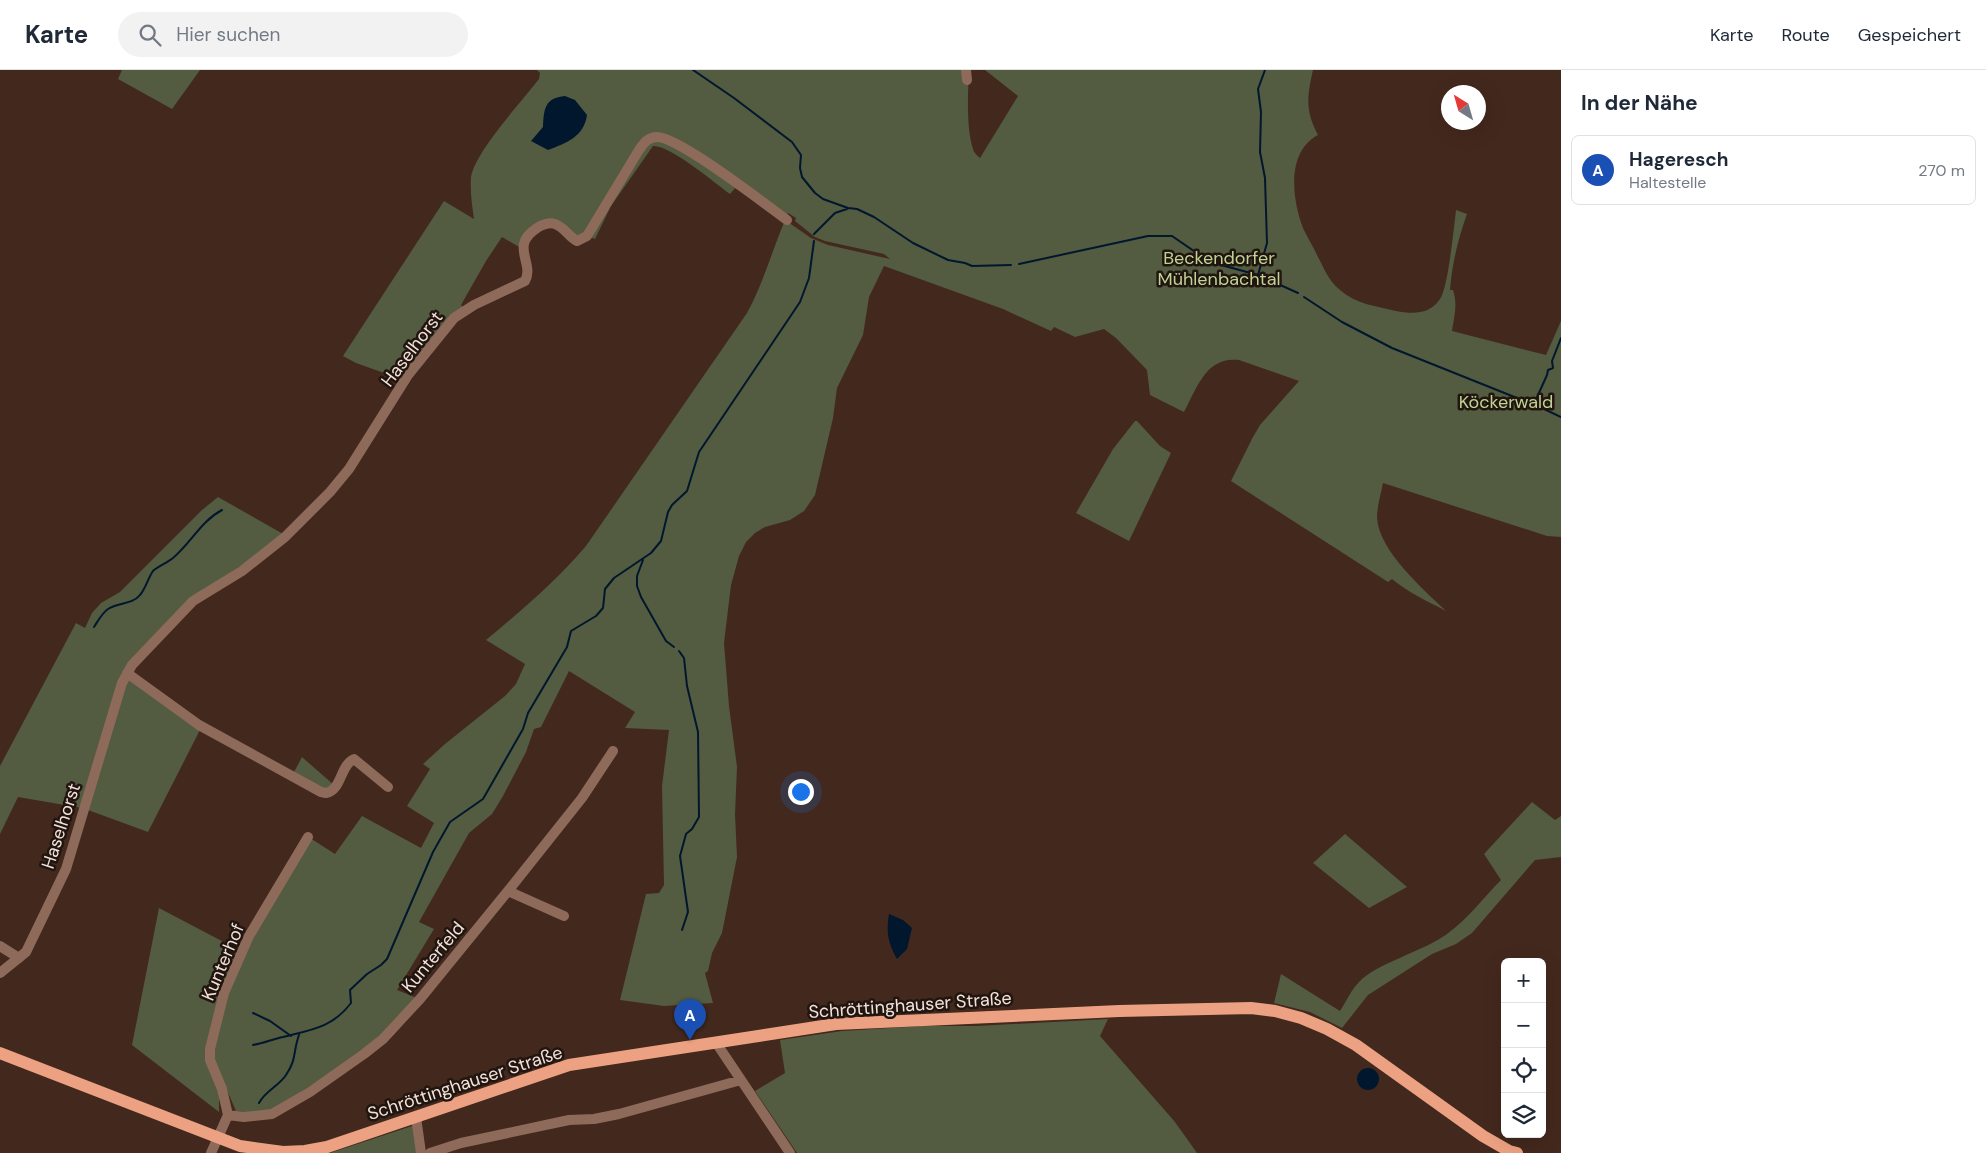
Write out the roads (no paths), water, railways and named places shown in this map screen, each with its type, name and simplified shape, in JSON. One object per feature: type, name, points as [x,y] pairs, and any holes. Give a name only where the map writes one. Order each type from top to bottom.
[{"type":"main road","name":"Schröttinghauser Straße","points":[[0,1053],[240,1146],[283,1152],[328,1147],[569,1065],[836,1024],[1119,1011],[1251,1008],[1275,1011],[1301,1018],[1341,1037],[1483,1136],[1509,1151],[1517,1153]]},
{"type":"street","name":"Haselhorst","points":[[0,973],[26,952],[66,869],[122,684],[132,664],[193,602],[242,571],[285,537],[330,492],[349,469],[408,375],[454,318],[474,305],[525,281],[527,270],[523,247],[529,234],[542,225],[556,224],[577,241],[587,236],[639,150],[647,140],[659,137],[677,144],[787,220]]},
{"type":"street","points":[[127,673],[199,725],[321,792],[326,793],[334,789],[349,762],[354,759],[388,787]]},
{"type":"street","name":"Kunterfeld","points":[[228,1115],[244,1117],[272,1114],[310,1092],[382,1039],[420,999],[508,891],[582,798],[614,751]]},
{"type":"street","name":"Kunterhof","points":[[228,1115],[222,1089],[210,1060],[210,1049],[224,993],[249,936],[308,837]]},
{"type":"street","points":[[508,891],[564,916]]},
{"type":"street","points":[[0,946],[19,958]]},
{"type":"street","points":[[718,1042],[719,1047],[790,1153]]},
{"type":"street","points":[[430,1153],[461,1143],[569,1120],[594,1119],[619,1114],[741,1080]]},
{"type":"street","points":[[211,1153],[228,1115]]},
{"type":"street","points":[[416,1117],[421,1153]]},
{"type":"water","points":[[565,96],[575,100],[587,115],[585,123],[573,138],[548,150],[531,141],[543,127],[547,105],[553,99]]},
{"type":"water","points":[[889,914],[903,920],[912,928],[907,949],[897,959],[888,938]]},
{"type":"water","points":[[1368,1068],[1376,1071],[1379,1079],[1376,1087],[1368,1090],[1360,1087],[1357,1079],[1360,1071]]},
{"type":"waterway","points":[[693,70],[792,142],[801,155],[800,168],[802,177],[815,193],[823,199],[848,208],[857,209],[874,217],[913,243],[948,260],[972,266],[1011,265]]},
{"type":"waterway","points":[[1258,275],[1267,243],[1265,178],[1260,152],[1261,112],[1258,89],[1265,70]]},
{"type":"waterway","points":[[814,234],[835,213],[847,209]]},
{"type":"waterway","points":[[1019,264],[1148,236],[1172,236],[1210,262],[1258,275],[1298,293]]},
{"type":"waterway","points":[[253,1045],[312,1030],[329,1023],[351,1003],[350,990],[387,959],[433,852],[450,822],[483,799],[523,729],[528,713],[567,647],[571,631],[596,616],[603,608],[605,589],[614,578],[651,553],[661,541],[668,512],[672,505],[687,491],[699,452],[800,302],[809,278],[814,241]]},
{"type":"waterway","points":[[1304,297],[1342,322],[1392,348],[1561,417]]},
{"type":"waterway","points":[[1534,404],[1548,370],[1553,368],[1552,361],[1561,338]]},
{"type":"waterway","points":[[94,627],[108,609],[137,598],[153,571],[173,558],[208,520],[222,510]]},
{"type":"waterway","points":[[643,560],[637,576],[637,586],[641,597],[666,641],[674,647]]},
{"type":"waterway","points":[[679,651],[684,658],[687,686],[698,732],[699,817],[692,829],[686,834],[680,856],[688,912],[682,930]]},
{"type":"waterway","points":[[253,1013],[270,1021],[291,1036]]},
{"type":"waterway","points":[[259,1103],[283,1079],[289,1069],[299,1035]]},
{"type":"place","name":"Hageresch","points":[[690,1040]]},
{"type":"park label","name":"Beckendorfer Mühlenbachtal","points":[[1219,268]]},
{"type":"park label","name":"Köckerwald","points":[[1506,402]]}]
